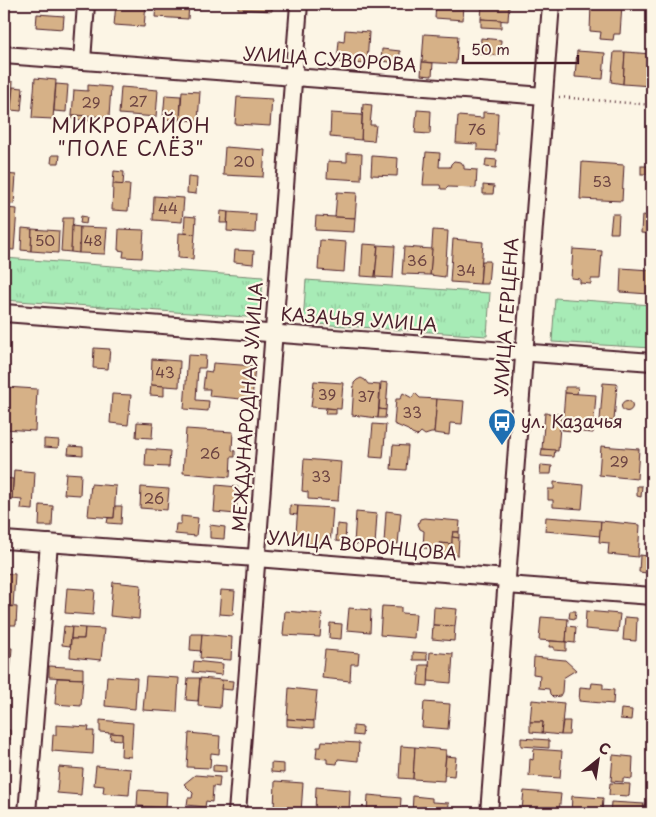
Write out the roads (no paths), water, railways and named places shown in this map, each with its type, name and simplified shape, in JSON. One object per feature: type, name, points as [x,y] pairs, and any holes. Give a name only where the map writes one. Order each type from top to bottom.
[{"type":"street","points":[[82,61],[86,4]]},
{"type":"street","name":"МЕЖДУНАРОДНАЯ УЛИЦА","points":[[237,813],[298,4]]},
{"type":"street","name":"УЛИЦА ГЕРЦЕНА","points":[[489,813],[551,4]]},
{"type":"street","name":"УЛИЦА СУВОРОВА","points":[[4,55],[544,96]]},
{"type":"street","name":"КАЗАЧЬЯ УЛИЦА","points":[[4,313],[652,362]]},
{"type":"street","name":"УЛИЦА ВОРОНЦОВА","points":[[4,540],[256,558],[652,596]]},
{"type":"street","points":[[27,813],[49,543]]},
{"type":"place","name":"ул. Казачья","points":[[502,446]]},
{"type":"district","name":"МИКРОРАЙОН \"ПОЛЕ СЛЁЗ\"","points":[[131,138]]}]
